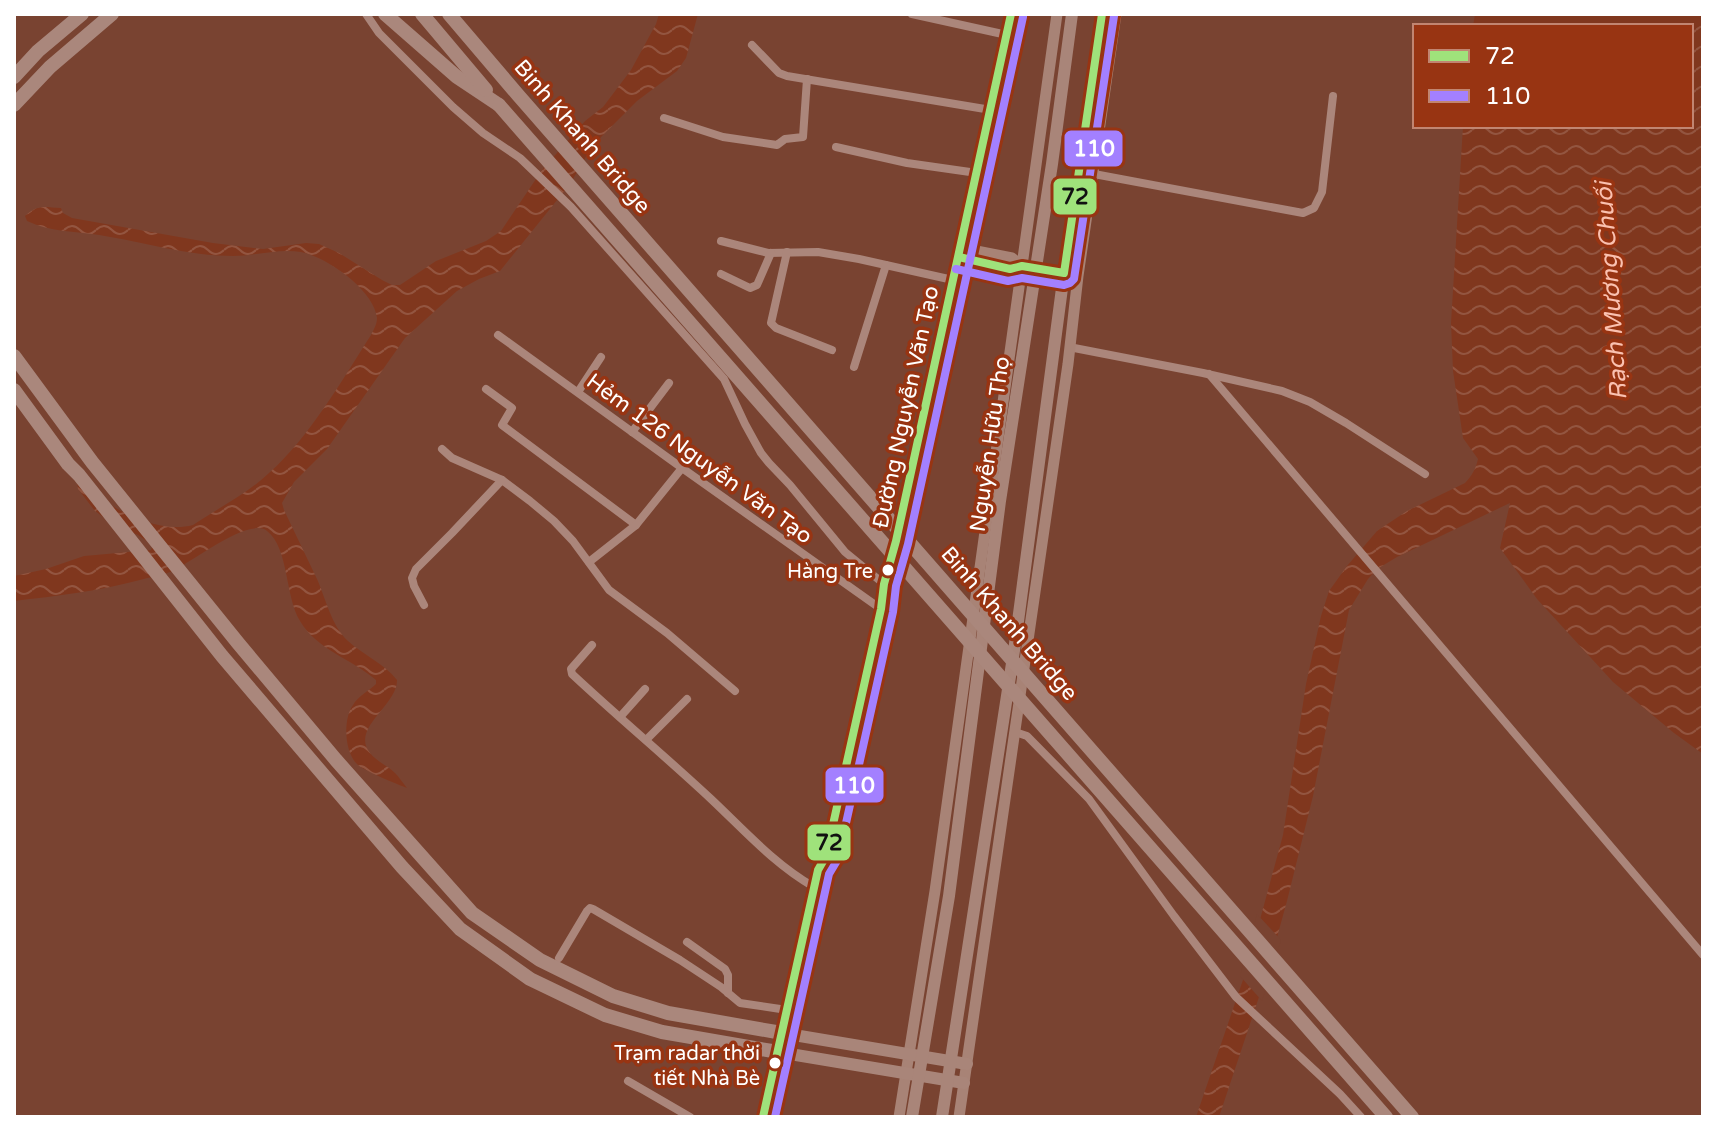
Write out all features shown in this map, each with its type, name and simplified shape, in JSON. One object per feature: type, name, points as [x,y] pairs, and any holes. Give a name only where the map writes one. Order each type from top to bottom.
[{"type":"highway","points":[[14,77],[38,51],[82,14]]},
{"type":"highway","points":[[14,105],[50,67],[112,14]]},
{"type":"highway","points":[[385,14],[457,77],[499,105]]},
{"type":"highway","points":[[422,14],[499,105]]},
{"type":"highway","name":"Binh Khanh Bridge","points":[[449,14],[1412,1117]]},
{"type":"highway","name":"Binh Khanh Bridge","points":[[499,105],[1386,1117]]},
{"type":"highway","points":[[14,356],[92,462],[188,582],[336,760],[472,913],[540,960],[613,996],[668,1013],[786,1034],[772,1100],[774,1112]]},
{"type":"highway","points":[[14,390],[68,464],[232,668],[402,867],[460,929],[530,979],[605,1015],[662,1032],[782,1053]]},
{"type":"main road","name":"Đường Nguyễn Văn Tạo","points":[[786,1034],[827,872],[826,856],[884,584],[1011,14]]},
{"type":"main road","name":"Nguyễn Hữu Thọ","points":[[912,1117],[916,1056],[949,896],[1029,267],[1057,14]]},
{"type":"main road","name":"Nguyễn Hữu Thọ","points":[[1029,267],[1052,164],[1072,14]]},
{"type":"main road","points":[[942,1117],[1015,644],[1102,14]]},
{"type":"main road","points":[[959,1117],[1116,14]]},
{"type":"main road","points":[[960,253],[1010,269],[1029,267],[1078,276]]},
{"type":"main road","name":"Đường Nguyễn Văn Tạo","points":[[786,1034],[787,1010],[814,887],[818,870],[826,856]]},
{"type":"main road","points":[[786,1034],[967,1064]]},
{"type":"main road","points":[[763,1117],[782,1053],[964,1083]]},
{"type":"main road","name":"Nguyễn Hữu Thọ","points":[[899,1117],[913,1074]]},
{"type":"street","points":[[366,14],[379,33],[453,107],[483,133],[520,158],[571,207],[724,379],[745,424],[769,463],[845,552],[884,584]]},
{"type":"street","points":[[912,14],[1007,35]]},
{"type":"street","points":[[752,45],[779,73],[787,76],[991,110]]},
{"type":"street","points":[[664,118],[723,137],[777,145],[785,139],[800,138],[805,134],[807,79]]},
{"type":"street","points":[[1094,174],[1303,213],[1314,208],[1322,192],[1333,96]]},
{"type":"street","points":[[836,147],[907,163],[977,173]]},
{"type":"street","points":[[721,241],[771,253],[818,252],[953,280]]},
{"type":"street","points":[[787,252],[771,323],[776,328],[832,350]]},
{"type":"street","points":[[721,274],[754,288],[771,253]]},
{"type":"street","points":[[854,367],[886,265]]},
{"type":"street","name":"Hẻm 126 Nguyễn Văn Tạo","points":[[498,335],[881,609]]},
{"type":"street","points":[[1069,347],[1282,391],[1310,402],[1425,474]]},
{"type":"street","points":[[578,392],[601,357]]},
{"type":"street","points":[[1209,374],[1703,955]]},
{"type":"street","points":[[632,432],[669,383]]},
{"type":"street","points":[[486,389],[512,408],[502,425],[636,525]]},
{"type":"street","points":[[442,449],[452,458],[502,480],[554,521],[609,590],[667,633],[735,691]]},
{"type":"street","points":[[589,562],[636,525],[682,468]]},
{"type":"street","points":[[424,605],[412,578],[416,569],[502,480]]},
{"type":"street","points":[[592,645],[571,673],[771,856],[793,875],[814,887]]},
{"type":"street","points":[[620,717],[645,689]]},
{"type":"street","points":[[646,740],[687,699]]},
{"type":"street","points":[[1015,732],[1027,736],[1089,799],[1236,997],[1361,1117]]},
{"type":"street","points":[[559,958],[590,908],[659,947],[744,1004],[787,1010]]},
{"type":"street","points":[[687,942],[725,969],[728,993]]},
{"type":"street","points":[[628,1081],[690,1117]]},
{"type":"water","points":[[659,14],[698,14],[686,58],[677,71],[637,101],[602,136],[570,184],[500,271],[457,291],[405,338],[327,449],[294,482],[282,503],[342,635],[397,680],[390,698],[370,726],[365,744],[370,753],[395,773],[407,788],[366,770],[357,764],[349,751],[346,735],[350,711],[355,702],[376,684],[376,680],[325,647],[307,631],[295,611],[279,549],[267,531],[258,528],[234,535],[163,575],[93,590],[14,601],[14,576],[84,556],[151,550],[153,545],[95,511],[78,489],[76,475],[99,497],[120,511],[156,525],[193,525],[251,488],[284,459],[337,389],[371,335],[377,318],[368,297],[348,276],[312,255],[284,251],[233,256],[199,254],[53,229],[35,225],[25,216],[38,208],[61,208],[72,218],[213,243],[263,249],[319,244],[382,280],[400,285],[436,261],[486,241],[501,231],[542,170],[585,121],[603,107],[631,70]]},
{"type":"water","name":"Rạch Mương Chuối","points":[[1475,14],[1703,14],[1703,754],[1613,682],[1537,599],[1500,548],[1510,503],[1377,569],[1349,610],[1313,796],[1268,970],[1219,1117],[1196,1117],[1246,971],[1283,835],[1306,684],[1329,591],[1377,531],[1407,511],[1465,483],[1478,459],[1463,438],[1453,371],[1451,323],[1463,128],[1693,128],[1693,24],[1473,24]]},
{"type":"pier","points":[[1257,914],[1281,940],[1262,1001],[1240,976]]},
{"type":"transit line","name":"72","points":[[763,1117],[818,870],[826,856],[1011,14]]},
{"type":"transit line","name":"72","points":[[959,257],[1010,269],[1022,266],[1064,273],[1102,14]]},
{"type":"transit line","name":"110","points":[[956,269],[1008,281],[1022,278],[1064,285],[1074,279],[1114,16]]},
{"type":"transit line","name":"110","points":[[775,1117],[829,874],[838,859],[1023,17]]},
{"type":"place","name":"Hàng Tre","points":[[888,570]]},
{"type":"place","name":"Trạm radar thời tiết Nhà Bè","points":[[775,1063]]}]
